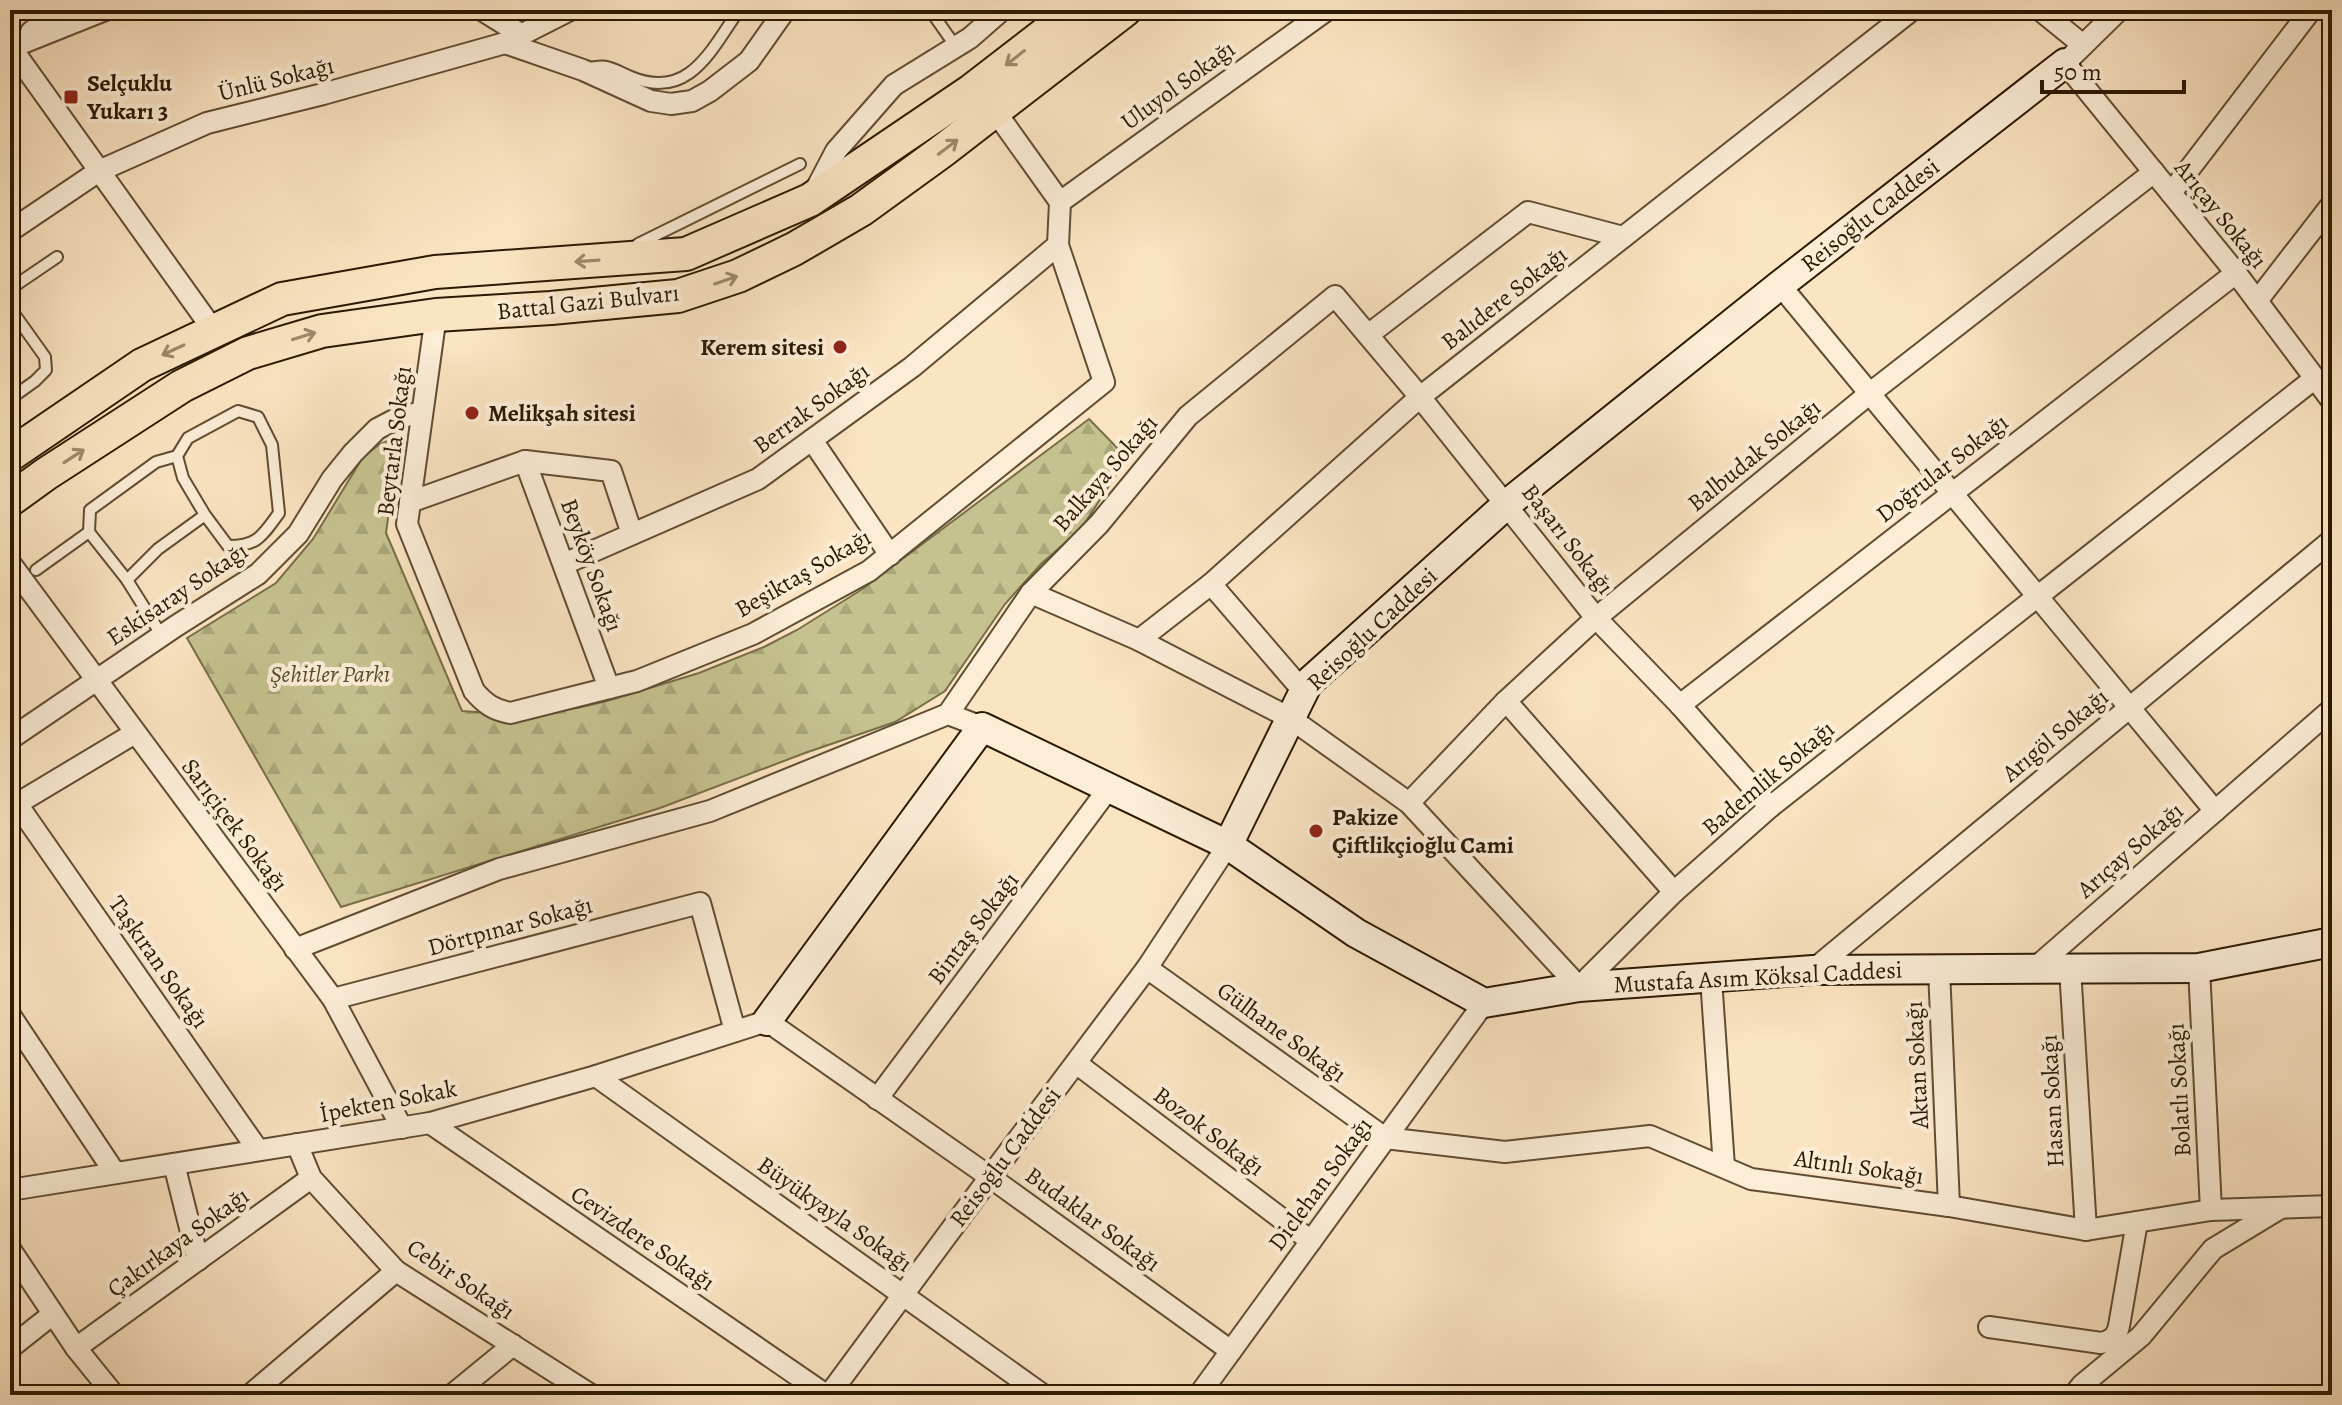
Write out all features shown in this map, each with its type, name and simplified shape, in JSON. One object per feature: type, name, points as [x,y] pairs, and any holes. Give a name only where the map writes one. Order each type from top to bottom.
[{"type":"main road","name":"Battal Gazi Bulvarı","points":[[10,455],[142,365],[282,299],[420,274],[686,254],[810,200],[971,91],[1076,10]]},
{"type":"main road","name":"Battal Gazi Bulvarı","points":[[10,500],[182,386],[248,353],[322,331],[436,315],[678,296],[738,276],[794,249],[861,210],[1125,10]]},
{"type":"street","points":[[10,47],[60,10]]},
{"type":"street","points":[[10,47],[105,10]]},
{"type":"street","points":[[482,10],[514,39],[651,101],[671,104],[692,101],[749,61],[785,10]]},
{"type":"street","name":"Ünlü Sokağı","points":[[10,231],[99,171],[207,123],[323,94],[514,39],[570,10]]},
{"type":"street","points":[[810,200],[836,151],[894,85],[970,38],[1002,10]]},
{"type":"street","name":"Uluyol Sokağı","points":[[1060,202],[1327,10]]},
{"type":"street","name":"Balıdere Sokağı","points":[[1139,640],[1211,584],[1420,397],[1912,10]]},
{"type":"street","name":"Arıçay Sokağı","points":[[2040,10],[2074,54],[2154,172],[2236,273],[2332,401]]},
{"type":"street","points":[[2074,54],[2119,10]]},
{"type":"street","points":[[2171,193],[2311,10]]},
{"type":"street","points":[[10,47],[214,331]]},
{"type":"street","name":"Reisoğlu Caddesi","points":[[828,1395],[1147,968],[1228,845],[1308,683],[1507,504],[2074,54]]},
{"type":"street","points":[[995,111],[1060,202],[1058,245]]},
{"type":"street","name":"Balbudak Sokağı","points":[[1409,803],[1506,701],[1596,618],[1869,394],[2154,172]]},
{"type":"street","points":[[2257,301],[2332,204]]},
{"type":"street","points":[[1368,335],[1528,212],[1623,237]]},
{"type":"street","name":"Beşiktaş Sokağı","points":[[483,702],[496,710],[510,713],[637,681],[753,634],[869,571],[890,555],[1104,382],[1058,245]]},
{"type":"street","name":"Berrak Sokağı","points":[[564,564],[758,479],[912,367],[1058,245]]},
{"type":"street","name":"Doğrular Sokağı","points":[[1680,705],[2236,273]]},
{"type":"street","points":[[1780,285],[2215,811]]},
{"type":"street","name":"Başarı Sokağı","points":[[1335,296],[1507,504],[1596,618],[1680,705],[1770,807]]},
{"type":"street","name":"Balkaya Sokağı","points":[[948,714],[1031,593],[1099,524],[1188,416],[1335,296]]},
{"type":"street","name":"Beytarla Sokağı","points":[[436,315],[407,524],[474,691],[483,702]]},
{"type":"street","name":"Bademlik Sokağı","points":[[1579,987],[1674,892],[1770,807],[2314,379]]},
{"type":"street","name":"Eskisaray Sokağı","points":[[10,739],[258,574],[298,534],[332,479],[377,429],[398,418],[422,412]]},
{"type":"street","points":[[812,440],[890,555]]},
{"type":"street","points":[[410,502],[525,461],[611,471],[632,534]]},
{"type":"street","name":"Beyköy Sokağı","points":[[525,461],[609,688]]},
{"type":"street","name":"Arıgöl Sokağı","points":[[1813,970],[2332,540]]},
{"type":"street","name":"Sarıçiçek Sokağı","points":[[10,563],[333,999],[402,1128]]},
{"type":"street","points":[[1211,584],[1304,692]]},
{"type":"street","points":[[1031,593],[1139,640],[1290,718],[1409,803],[1579,987]]},
{"type":"street","points":[[1506,701],[1674,892]]},
{"type":"street","name":"Arıçay Sokağı","points":[[2035,968],[2332,709]]},
{"type":"street","points":[[295,949],[499,869],[710,811],[948,714],[982,727],[1228,845],[1356,933],[1484,1003]]},
{"type":"street","points":[[767,1021],[982,727]]},
{"type":"street","points":[[13,806],[135,733]]},
{"type":"street","name":"Bintaş Sokağı","points":[[877,1099],[1109,788]]},
{"type":"street","name":"Taşkıran Sokağı","points":[[13,806],[258,1150]]},
{"type":"street","name":"Dörtpınar Sokağı","points":[[333,999],[700,903],[735,1031]]},
{"type":"street","name":"Mustafa Asım Köksal Caddesi","points":[[1484,1003],[1579,987],[1813,970],[2199,968],[2332,942]]},
{"type":"street","name":"Gülhane Sokağı","points":[[1147,968],[1385,1138]]},
{"type":"street","name":"Hasan Sokağı","points":[[2070,968],[2086,1230]]},
{"type":"street","name":"Bolatlı Sokağı","points":[[2199,968],[2211,1210]]},
{"type":"street","name":"Aktan Sokağı","points":[[1939,969],[1949,1206]]},
{"type":"street","points":[[1711,978],[1724,1167]]},
{"type":"street","name":"Diclehan Sokağı","points":[[1199,1395],[1484,1003]]},
{"type":"street","points":[[10,1015],[115,1173]]},
{"type":"street","name":"İpekten Sokak","points":[[10,1190],[430,1123],[596,1076],[767,1021]]},
{"type":"street","name":"Budaklar Sokağı","points":[[767,1021],[1231,1351]]},
{"type":"street","name":"Bozok Sokağı","points":[[1076,1063],[1311,1241]]},
{"type":"street","name":"Büyükyayla Sokağı","points":[[596,1076],[1043,1395]]},
{"type":"street","name":"Cevizdere Sokağı","points":[[430,1123],[828,1395]]},
{"type":"street","name":"Altınlı Sokağı","points":[[1385,1138],[1505,1152],[1650,1136],[1751,1179],[1949,1206],[2086,1230],[2211,1210],[2332,1206]]},
{"type":"street","name":"Cebir Sokağı","points":[[297,1144],[311,1178],[396,1271],[591,1395]]},
{"type":"street","points":[[174,1164],[198,1260]]},
{"type":"street","name":"Çakırkaya Sokağı","points":[[76,1348],[311,1178]]},
{"type":"street","points":[[2074,1395],[2141,1336],[2213,1249],[2280,1208]]},
{"type":"street","points":[[1989,1327],[2101,1343],[2111,1340],[2118,1332],[2137,1222]]},
{"type":"street","points":[[10,1249],[76,1348],[114,1395]]},
{"type":"street","points":[[250,1395],[396,1271]]},
{"type":"street","points":[[10,1348],[53,1314]]},
{"type":"street","points":[[452,1395],[513,1345]]},
{"type":"lane","points":[[583,70],[602,64],[645,82],[673,83],[698,68],[739,10]]},
{"type":"lane","points":[[930,10],[956,47]]},
{"type":"lane","points":[[630,258],[638,244],[800,164]]},
{"type":"lane","points":[[10,289],[57,257]]},
{"type":"lane","points":[[10,308],[45,357],[46,370],[10,399]]},
{"type":"lane","points":[[162,636],[127,580],[89,532],[90,510],[156,462],[177,456],[188,438],[238,411],[258,417],[272,445],[279,513],[264,534],[247,546],[228,546],[183,478],[177,456]]},
{"type":"lane","points":[[127,580],[158,549],[205,515]]},
{"type":"lane","points":[[36,570],[89,532]]},
{"type":"green space","name":"Şehitler Parkı","points":[[1089,419],[1127,458],[1081,529],[1041,564],[1005,604],[945,691],[895,722],[660,808],[341,907],[187,638],[276,583],[313,539],[363,457],[380,444],[399,436],[386,533],[462,711],[546,712],[607,701],[699,673],[797,630],[861,590]]},
{"type":"place","name":"Selçuklu Yukarı 3","points":[[71,97]]},
{"type":"place","name":"Kerem sitesi","points":[[840,347]]},
{"type":"place","name":"Melikşah sitesi","points":[[472,413]]},
{"type":"place","name":"Pakize Çiftlikçioğlu Cami","points":[[1316,831]]}]
